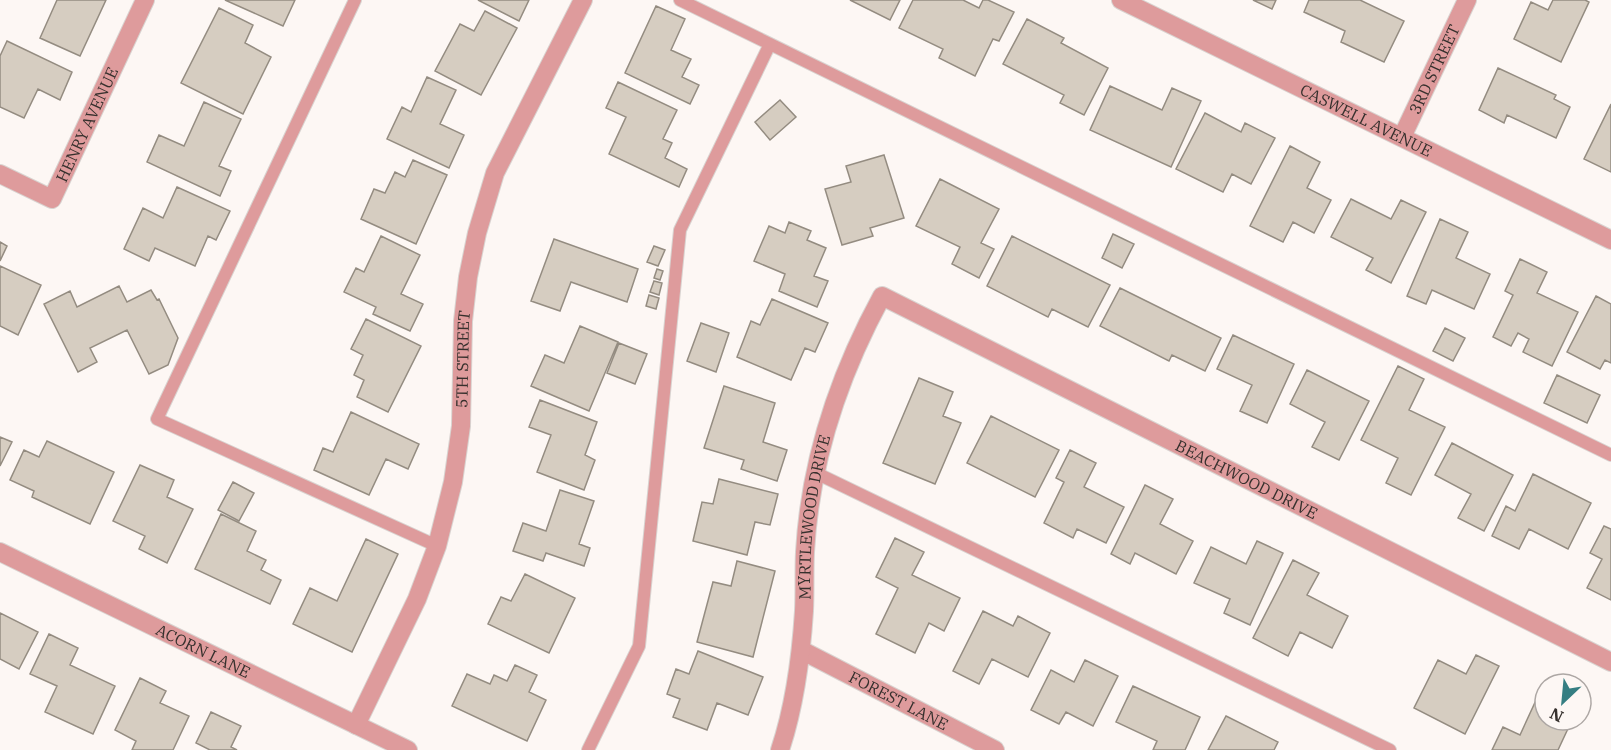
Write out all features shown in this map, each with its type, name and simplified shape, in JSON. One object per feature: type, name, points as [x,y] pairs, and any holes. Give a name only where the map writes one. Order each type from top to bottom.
[{"type":"street","name":"HENRY AVENUE","points":[[0,174],[52,199],[146,0]]},
{"type":"street","name":"5TH STREET","points":[[356,725],[417,599],[437,546],[453,482],[461,426],[463,321],[468,277],[477,233],[495,174],[583,0]]},
{"type":"street","name":"CASWELL AVENUE","points":[[1121,0],[1611,240]]},
{"type":"street","name":"3RD STREET","points":[[1401,137],[1467,0]]},
{"type":"street","name":"MYRTLEWOOD DRIVE","points":[[780,750],[795,688],[801,650],[805,551],[812,491],[827,424],[840,386],[882,296]]},
{"type":"street","name":"BEACHWOOD DRIVE","points":[[882,296],[1611,662]]},
{"type":"street","name":"ACORN LANE","points":[[0,552],[408,750]]},
{"type":"street","name":"FOREST LANE","points":[[801,650],[994,750]]},
{"type":"lane","points":[[355,0],[157,418],[437,546]]},
{"type":"lane","points":[[680,0],[1611,455]]},
{"type":"lane","points":[[588,750],[639,646],[680,230],[770,44]]},
{"type":"lane","points":[[816,473],[1390,750]]},
{"type":"building","points":[[57,0],[106,0],[80,56],[40,38]]},
{"type":"building","points":[[225,0],[295,0],[283,26]]},
{"type":"building","points":[[478,0],[529,0],[519,21]]},
{"type":"building","points":[[850,0],[900,0],[890,20]]},
{"type":"building","points":[[913,0],[963,0],[979,8],[983,0],[988,0],[1014,12],[999,41],[993,39],[975,76],[939,58],[943,49],[899,28]]},
{"type":"building","points":[[1253,0],[1276,0],[1272,9]]},
{"type":"building","points":[[1309,0],[1360,0],[1404,21],[1384,62],[1341,42],[1345,31],[1304,12]]},
{"type":"building","points":[[1553,0],[1589,2],[1561,62],[1514,39],[1531,2],[1548,10]]},
{"type":"building","points":[[656,6],[685,19],[671,50],[691,59],[682,77],[699,85],[690,104],[625,73]]},
{"type":"building","points":[[219,8],[253,25],[245,43],[271,57],[243,114],[181,83]]},
{"type":"building","points":[[485,11],[517,28],[481,95],[435,71],[460,24],[474,31]]},
{"type":"building","points":[[1027,19],[1064,38],[1061,43],[1108,68],[1084,115],[1060,103],[1064,95],[1003,64]]},
{"type":"building","points":[[7,41],[72,72],[60,100],[38,89],[24,118],[0,107],[0,56]]},
{"type":"building","points":[[1498,68],[1556,95],[1554,99],[1570,107],[1556,138],[1507,115],[1504,123],[1479,110]]},
{"type":"building","points":[[427,77],[456,90],[440,124],[464,135],[449,168],[387,139],[402,107],[411,112]]},
{"type":"building","points":[[618,82],[677,110],[663,139],[672,143],[665,158],[687,169],[679,187],[609,154],[626,117],[606,108]]},
{"type":"building","points":[[1110,86],[1162,110],[1172,88],[1201,101],[1171,167],[1090,130]]},
{"type":"building","points":[[780,100],[796,117],[770,140],[755,122]]},
{"type":"building","points":[[204,102],[241,119],[219,166],[231,171],[220,196],[147,162],[159,135],[184,146]]},
{"type":"building","points":[[1611,104],[1611,172],[1584,159]]},
{"type":"building","points":[[1205,113],[1241,132],[1245,123],[1275,138],[1251,184],[1232,174],[1223,192],[1176,169]]},
{"type":"building","points":[[1290,146],[1320,162],[1307,188],[1331,200],[1314,233],[1293,222],[1283,242],[1250,226]]},
{"type":"building","points":[[884,155],[904,218],[870,228],[873,236],[842,245],[825,189],[851,182],[846,166]]},
{"type":"building","points":[[413,160],[447,175],[416,244],[361,219],[374,189],[385,193],[395,172],[405,177]]},
{"type":"building","points":[[940,179],[999,209],[981,243],[994,249],[979,278],[952,264],[960,247],[916,226]]},
{"type":"building","points":[[177,187],[230,211],[216,240],[208,236],[195,266],[155,248],[149,261],[124,249],[143,208],[163,218]]},
{"type":"building","points":[[1351,199],[1391,219],[1401,200],[1426,212],[1391,283],[1366,270],[1373,258],[1331,237]]},
{"type":"building","points":[[1440,219],[1468,232],[1456,258],[1490,274],[1474,309],[1432,290],[1426,304],[1407,296]]},
{"type":"building","points":[[789,222],[811,231],[807,240],[826,248],[814,276],[828,281],[817,307],[779,291],[785,274],[754,261],[769,226],[785,233]]},
{"type":"building","points":[[1113,234],[1134,244],[1122,268],[1102,258]]},
{"type":"building","points":[[381,236],[420,255],[401,294],[423,304],[410,331],[373,314],[376,307],[344,292],[356,268],[364,272]]},
{"type":"building","points":[[1012,236],[1110,285],[1088,327],[1052,309],[1048,317],[987,286]]},
{"type":"building","points":[[554,239],[638,269],[627,302],[571,282],[560,311],[531,301]]},
{"type":"building","points":[[0,242],[7,246],[0,261]]},
{"type":"building","points":[[654,246],[665,250],[658,266],[647,262]]},
{"type":"building","points":[[1520,259],[1547,272],[1537,293],[1578,312],[1552,366],[1523,352],[1529,339],[1518,333],[1511,346],[1493,337],[1513,295],[1505,291]]},
{"type":"building","points":[[0,266],[41,285],[18,335],[0,326]]},
{"type":"building","points":[[657,269],[663,271],[660,280],[654,278]]},
{"type":"building","points":[[654,281],[662,283],[659,295],[650,292]]},
{"type":"building","points":[[119,286],[127,302],[151,290],[157,300],[159,299],[178,338],[168,365],[149,374],[127,330],[90,348],[97,362],[78,372],[44,304],[70,291],[77,307]]},
{"type":"building","points":[[1120,288],[1221,338],[1205,371],[1172,355],[1169,361],[1100,326]]},
{"type":"building","points":[[649,295],[659,298],[656,309],[646,306]]},
{"type":"building","points":[[1596,296],[1611,304],[1611,363],[1605,360],[1600,369],[1567,352]]},
{"type":"building","points":[[772,299],[828,323],[815,352],[805,348],[791,380],[737,357],[751,321],[760,325]]},
{"type":"building","points":[[366,319],[421,346],[388,412],[357,397],[364,380],[354,375],[363,355],[351,349]]},
{"type":"building","points":[[701,323],[729,333],[716,372],[687,361]]},
{"type":"building","points":[[580,326],[618,342],[589,411],[531,386],[545,355],[564,363]]},
{"type":"building","points":[[1445,328],[1465,338],[1453,361],[1433,351]]},
{"type":"building","points":[[1233,335],[1294,364],[1267,423],[1240,411],[1252,385],[1217,369]]},
{"type":"building","points":[[619,343],[647,354],[635,384],[607,373]]},
{"type":"building","points":[[1398,366],[1424,379],[1409,410],[1445,427],[1411,495],[1386,483],[1398,458],[1361,440]]},
{"type":"building","points":[[1307,370],[1369,401],[1339,460],[1312,447],[1325,422],[1290,404]]},
{"type":"building","points":[[1557,375],[1600,395],[1587,423],[1544,403]]},
{"type":"building","points":[[919,378],[953,392],[943,416],[961,423],[935,484],[883,463]]},
{"type":"building","points":[[724,386],[775,403],[763,442],[787,450],[777,481],[741,469],[744,460],[704,448]]},
{"type":"building","points":[[540,400],[597,422],[585,455],[595,460],[584,490],[537,472],[551,435],[529,427]]},
{"type":"building","points":[[351,412],[419,444],[408,469],[386,459],[369,495],[314,470],[323,448],[333,452]]},
{"type":"building","points":[[991,416],[1059,450],[1035,497],[967,463]]},
{"type":"building","points":[[0,437],[12,442],[0,466]]},
{"type":"building","points":[[47,441],[114,472],[90,524],[32,497],[34,491],[10,480],[24,450],[39,457]]},
{"type":"building","points":[[1452,443],[1513,475],[1484,531],[1458,518],[1471,494],[1435,475]]},
{"type":"building","points":[[1070,450],[1096,463],[1084,487],[1124,507],[1106,543],[1077,529],[1073,538],[1044,523],[1064,482],[1056,478]]},
{"type":"building","points":[[140,465],[174,480],[167,497],[193,509],[167,563],[139,549],[145,536],[113,521]]},
{"type":"building","points":[[1533,474],[1591,503],[1568,549],[1529,529],[1519,549],[1492,536],[1506,506],[1515,511]]},
{"type":"building","points":[[719,479],[778,494],[770,525],[755,522],[747,555],[693,541],[702,502],[713,504]]},
{"type":"building","points":[[233,482],[254,493],[239,521],[218,510]]},
{"type":"building","points":[[1145,485],[1173,499],[1160,524],[1193,541],[1176,574],[1135,553],[1130,564],[1111,554]]},
{"type":"building","points":[[560,490],[594,501],[579,544],[590,548],[584,566],[546,553],[543,561],[513,551],[523,523],[546,531]]},
{"type":"building","points":[[221,514],[256,531],[247,551],[266,560],[261,570],[281,580],[270,604],[195,569]]},
{"type":"building","points":[[1604,526],[1611,529],[1611,600],[1587,588],[1602,559],[1590,553]]},
{"type":"building","points":[[895,538],[924,552],[912,575],[960,598],[944,631],[929,623],[915,653],[876,634],[898,588],[876,577]]},
{"type":"building","points":[[366,539],[398,554],[352,652],[293,624],[310,588],[337,601]]},
{"type":"building","points":[[1257,541],[1283,553],[1250,625],[1224,613],[1230,599],[1194,583],[1211,547],[1246,564]]},
{"type":"building","points":[[1293,560],[1319,573],[1307,595],[1348,616],[1332,648],[1300,632],[1288,656],[1253,638]]},
{"type":"building","points":[[737,561],[775,571],[753,657],[697,642],[713,582],[731,586]]},
{"type":"building","points":[[525,574],[575,598],[549,653],[488,624],[501,597],[511,601]]},
{"type":"building","points":[[983,611],[1013,626],[1018,616],[1050,633],[1028,677],[992,659],[979,684],[953,671]]},
{"type":"building","points":[[0,613],[38,632],[19,669],[0,659]]},
{"type":"building","points":[[49,634],[78,648],[70,665],[115,686],[93,734],[45,712],[57,686],[30,674]]},
{"type":"building","points":[[698,651],[763,677],[748,715],[717,703],[707,730],[673,717],[680,699],[667,694],[676,669],[689,674]]},
{"type":"building","points":[[1476,655],[1499,666],[1465,734],[1414,708],[1438,660],[1466,674]]},
{"type":"building","points":[[1085,660],[1118,676],[1093,726],[1066,712],[1059,724],[1031,710],[1051,670],[1074,682]]},
{"type":"building","points":[[515,665],[537,675],[529,692],[546,700],[527,741],[452,706],[467,674],[490,684],[494,675],[507,681]]},
{"type":"building","points":[[140,678],[166,691],[160,703],[189,716],[173,750],[132,750],[136,741],[115,730]]},
{"type":"building","points":[[1133,686],[1200,717],[1185,750],[1153,750],[1157,741],[1116,722]]},
{"type":"building","points":[[1533,707],[1533,732],[1566,732],[1558,750],[1492,750],[1503,727],[1520,735]]},
{"type":"building","points":[[211,712],[241,726],[231,747],[237,750],[210,750],[196,743]]},
{"type":"building","points":[[1226,716],[1278,742],[1274,750],[1208,750]]}]
